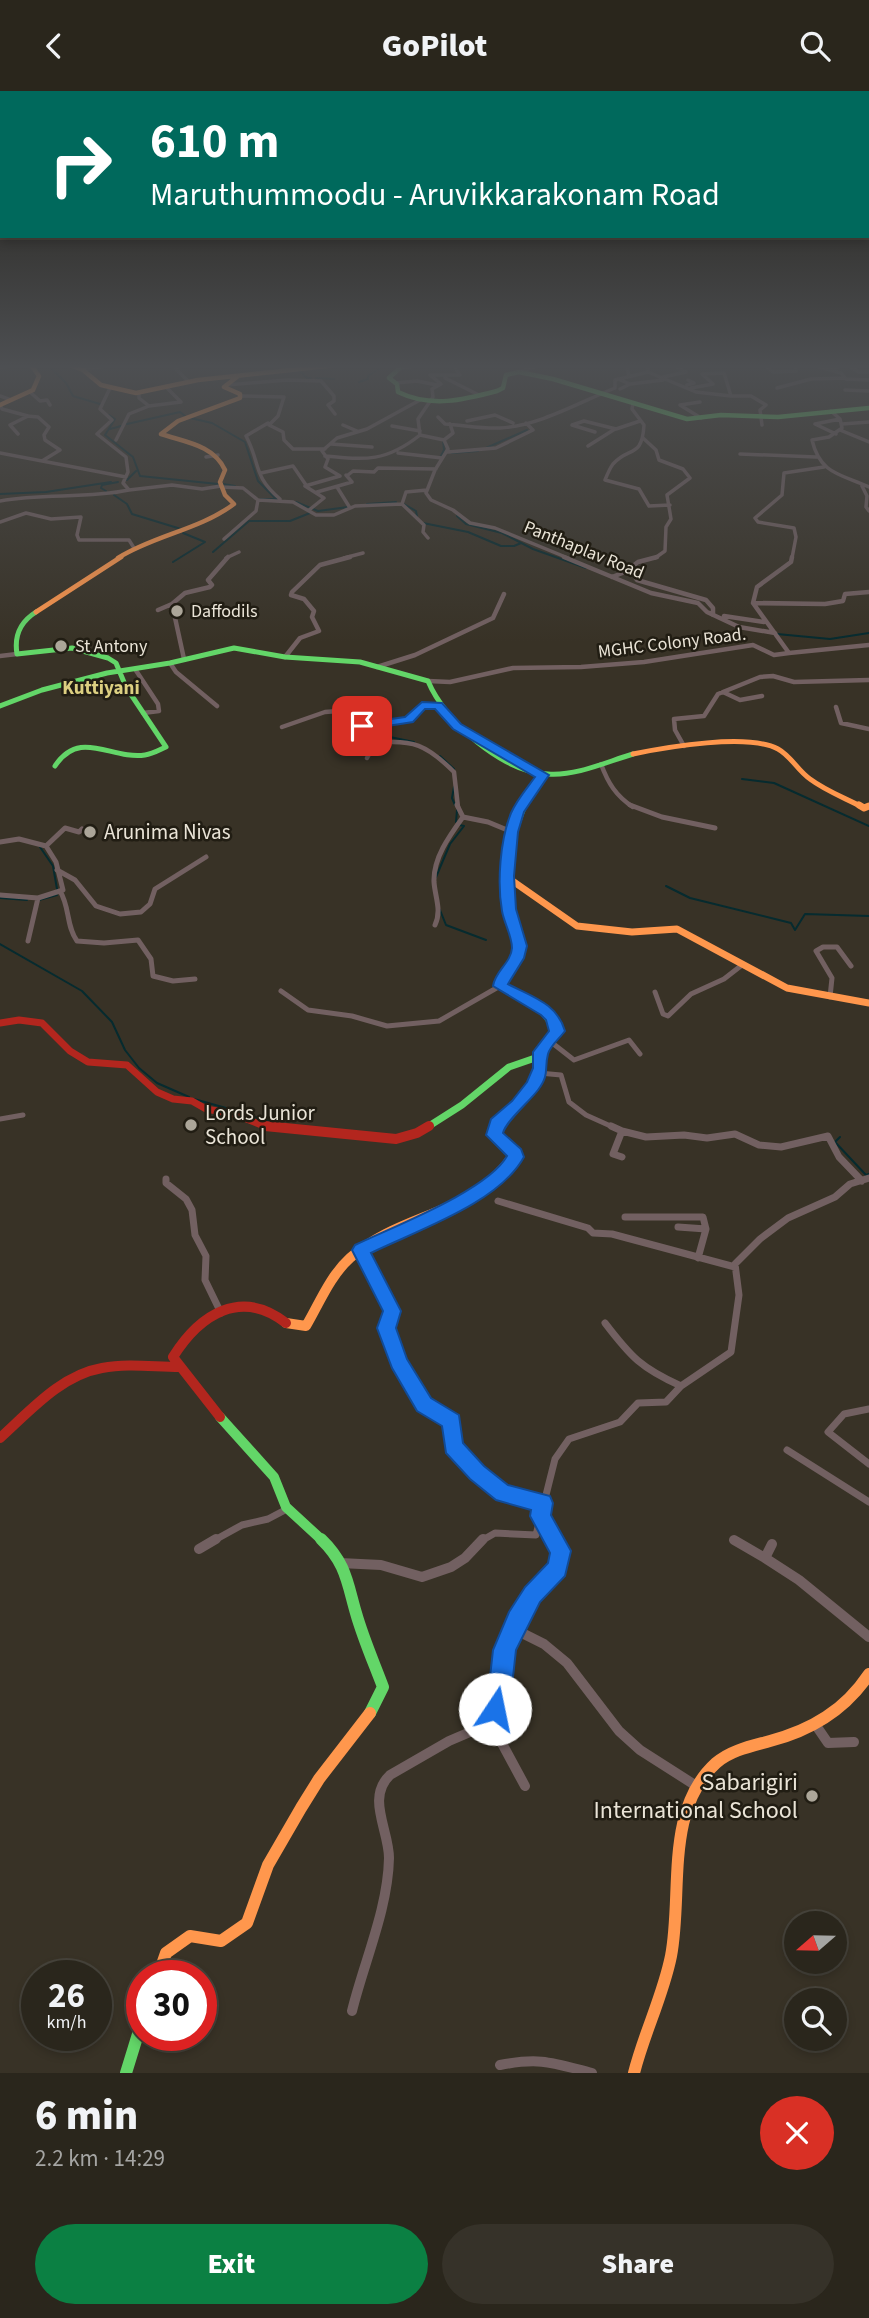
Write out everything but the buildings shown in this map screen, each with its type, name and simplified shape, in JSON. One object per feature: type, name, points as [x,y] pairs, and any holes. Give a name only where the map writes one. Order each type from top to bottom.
[{"type":"street","points":[[24,457],[126,477]]},
{"type":"street","points":[[42,461],[48,457]]},
{"type":"street","points":[[126,457],[129,468],[123,482],[129,490]]},
{"type":"street","points":[[17,654],[14,642],[20,626],[31,614],[57,602],[85,579],[134,548],[229,510],[234,503],[225,495],[221,485],[225,470],[219,457]]},
{"type":"street","points":[[256,457],[257,470],[267,488],[280,499],[331,515],[349,507],[402,503],[424,525],[423,531],[428,538]]},
{"type":"street","points":[[327,457],[325,467],[340,476]]},
{"type":"street","points":[[334,457],[370,460],[380,457]]},
{"type":"street","points":[[402,503],[406,492],[426,490],[441,457]]},
{"type":"street","points":[[625,457],[614,464],[605,480],[638,488],[642,491],[646,505],[670,505]]},
{"type":"street","points":[[612,577],[625,572],[638,562],[654,559],[665,551],[666,527],[671,519],[667,495],[688,480],[689,475],[683,469],[658,457]]},
{"type":"street","points":[[816,457],[824,467],[869,487]]},
{"type":"street","points":[[402,462],[435,467]]},
{"type":"street","points":[[261,473],[293,466],[306,485],[324,498],[311,510]]},
{"type":"street","points":[[306,485],[348,475],[353,471],[435,467]]},
{"type":"street","name":"MGHC Colony Road.","points":[[428,681],[450,682],[513,668],[582,667],[644,662],[752,645],[774,655],[789,653],[753,603],[757,587],[791,562],[796,537],[793,527],[755,520],[757,515],[782,495],[784,473],[824,467]]},
{"type":"street","points":[[317,492],[352,482],[348,475]]},
{"type":"street","points":[[0,501],[27,496],[106,495],[172,485],[202,489],[221,485],[235,486],[248,490],[258,500],[280,499]]},
{"type":"street","points":[[862,486],[867,496],[866,507],[869,511]]},
{"type":"street","points":[[337,487],[349,507]]},
{"type":"street","name":"Panthaplav Road","points":[[426,490],[431,500],[460,514],[470,523],[495,528],[655,594],[698,603],[739,627],[777,633]]},
{"type":"street","points":[[224,539],[256,511],[258,500]]},
{"type":"street","points":[[0,522],[26,513],[51,519],[81,517],[77,535],[79,540],[129,540],[134,548]]},
{"type":"street","points":[[158,610],[172,604],[185,593],[210,587],[212,585],[208,580],[213,570],[231,554],[239,552]]},
{"type":"street","points":[[285,657],[299,639],[320,631],[312,617],[314,611],[304,599],[291,595],[292,592],[320,565],[363,553]]},
{"type":"street","points":[[625,572],[633,574],[637,580],[706,600],[713,613],[728,618],[765,622]]},
{"type":"street","points":[[753,603],[825,604],[841,602],[845,594],[869,592]]},
{"type":"street","points":[[375,667],[415,655],[493,618],[503,594]]},
{"type":"street","points":[[172,604],[172,614],[184,659]]},
{"type":"street","points":[[789,653],[869,645]]},
{"type":"street","points":[[0,656],[72,648],[108,658],[120,671],[126,687],[166,747],[145,755],[77,746],[69,748],[58,757],[55,766]]},
{"type":"street","points":[[0,706],[42,690],[234,648],[285,657],[339,660],[428,681],[438,705],[457,727],[531,772],[542,775],[601,764],[641,752],[684,746],[762,743],[776,747],[795,761],[802,773],[836,790],[861,808],[869,806]]},
{"type":"street","points":[[170,663],[180,676],[217,706]]},
{"type":"street","points":[[135,669],[158,704],[159,711],[143,713]]},
{"type":"street","points":[[684,746],[675,730],[674,719],[704,716],[718,694],[723,692],[769,676],[794,682],[869,680]]},
{"type":"street","points":[[723,692],[740,701],[762,696]]},
{"type":"street","points":[[282,727],[295,726],[320,713],[380,708],[380,712],[359,722],[362,726],[409,720],[422,705],[438,705]]},
{"type":"street","points":[[836,708],[841,723],[869,729]]},
{"type":"street","points":[[368,758],[376,743],[404,739],[419,743],[454,772],[457,811],[463,817],[488,822],[512,832]]},
{"type":"street","points":[[601,764],[610,786],[627,806],[650,815],[715,828]]},
{"type":"street","points":[[500,986],[501,979],[517,958],[519,946],[509,909],[512,832],[518,812],[542,775]]},
{"type":"street","points":[[435,925],[439,919],[433,878],[440,854],[463,817]]},
{"type":"street","points":[[46,846],[65,828],[79,832],[82,829]]},
{"type":"street","points":[[0,842],[25,840],[46,846],[63,889],[38,898],[0,895]]},
{"type":"street","points":[[57,870],[75,880],[96,906],[120,914],[141,912],[150,904],[155,889],[206,857]]},
{"type":"street","points":[[508,881],[514,882],[571,923],[615,932],[677,929],[787,988],[869,1003]]},
{"type":"street","points":[[60,891],[65,898],[72,935],[77,941],[104,943],[138,940],[151,960],[153,975],[173,981],[195,979]]},
{"type":"street","points":[[29,941],[38,898]]},
{"type":"street","points":[[830,997],[832,978],[816,951],[823,947],[837,947],[851,966]]},
{"type":"street","points":[[655,992],[663,1014],[668,1016],[691,995],[723,979],[741,965]]},
{"type":"street","points":[[281,991],[308,1010],[352,1016],[387,1026],[439,1021],[500,986]]},
{"type":"street","points":[[0,1023],[25,1018],[46,1023],[73,1053],[84,1061],[93,1064],[127,1065],[157,1092],[173,1099],[192,1101],[206,1109],[234,1114],[264,1126],[396,1139],[418,1133],[461,1105],[509,1067],[538,1057],[551,1042],[557,1031],[551,1015],[500,986]]},
{"type":"street","points":[[551,1042],[573,1060],[629,1041],[640,1054]]},
{"type":"street","points":[[164,1960],[166,1953],[190,1936],[221,1941],[247,1923],[268,1865],[301,1808],[378,1701],[383,1687],[365,1641],[349,1580],[340,1563],[331,1549],[287,1509],[274,1477],[173,1357],[183,1339],[211,1317],[246,1304],[265,1307],[289,1325],[306,1326],[345,1263],[361,1250],[394,1231],[460,1202],[508,1168],[515,1153],[494,1135],[497,1124],[528,1093],[539,1073],[538,1057]]},
{"type":"street","points":[[539,1073],[561,1076],[569,1102],[586,1115],[622,1131],[646,1137],[684,1135],[706,1138],[735,1133],[747,1141],[787,1149],[828,1136],[834,1150],[865,1179],[850,1184],[835,1197],[788,1218],[760,1239],[735,1267]]},
{"type":"street","points":[[0,1119],[23,1115]]},
{"type":"street","points":[[622,1131],[613,1154],[622,1157]]},
{"type":"street","points":[[166,1179],[166,1183],[189,1199],[195,1218],[195,1235],[201,1240],[209,1272],[205,1280],[221,1313]]},
{"type":"street","points":[[498,1201],[588,1228],[593,1233],[612,1234],[735,1267]]},
{"type":"street","points":[[625,1217],[699,1215],[706,1219],[706,1229],[698,1258]]},
{"type":"street","points":[[678,1227],[706,1229]]},
{"type":"street","points":[[361,1250],[392,1311],[386,1328],[399,1363],[424,1405],[452,1422],[453,1446],[477,1472],[503,1493],[543,1503]]},
{"type":"street","points":[[340,1563],[381,1565],[422,1577],[451,1567],[465,1558],[484,1538],[495,1533],[536,1535],[555,1459],[569,1439],[620,1422],[638,1403],[666,1402],[681,1386],[718,1364],[731,1352],[731,1332],[737,1315],[739,1285],[735,1267]]},
{"type":"street","points":[[605,1323],[631,1357],[652,1373],[681,1386]]},
{"type":"street","points":[[0,1438],[51,1396],[88,1371],[104,1368],[179,1367]]},
{"type":"street","points":[[869,1409],[844,1414],[828,1432],[869,1464]]},
{"type":"street","points":[[787,1450],[869,1502]]},
{"type":"street","points":[[199,1549],[242,1524],[268,1519],[287,1509]]},
{"type":"street","points":[[525,1786],[491,1723],[500,1695],[505,1650],[514,1629],[533,1594],[558,1569],[561,1551],[540,1516]]},
{"type":"street","points":[[734,1540],[799,1580],[869,1637]]},
{"type":"street","points":[[765,1558],[772,1544]]},
{"type":"street","points":[[514,1629],[544,1644],[567,1663],[619,1731],[640,1750],[698,1787]]},
{"type":"street","points":[[634,2073],[639,2049],[669,1966],[677,1908],[676,1871],[689,1809],[698,1787],[709,1770],[749,1745],[775,1741],[834,1714],[856,1696],[869,1674]]},
{"type":"street","points":[[352,2011],[389,1857],[379,1808],[381,1790],[386,1779],[444,1741],[491,1723]]},
{"type":"street","points":[[815,1724],[828,1743],[854,1742]]},
{"type":"street","points":[[126,2073],[133,2051]]},
{"type":"street","points":[[500,2065],[530,2059],[542,2060],[592,2073]]},
{"type":"waterway","points":[[133,457],[140,476],[218,484]]},
{"type":"waterway","points":[[250,457],[258,481],[275,498]]},
{"type":"waterway","points":[[127,480],[136,471]]},
{"type":"waterway","points":[[0,494],[46,492],[111,482]]},
{"type":"waterway","points":[[106,491],[101,488],[102,485],[118,482]]},
{"type":"waterway","points":[[223,484],[235,486]]},
{"type":"waterway","points":[[114,495],[127,504],[132,514],[181,529]]},
{"type":"waterway","points":[[261,499],[277,499]]},
{"type":"waterway","points":[[296,502],[318,511],[348,507]]},
{"type":"waterway","points":[[367,504],[396,502]]},
{"type":"waterway","points":[[402,503],[416,511],[417,517]]},
{"type":"waterway","points":[[213,552],[249,521],[290,521],[310,513]]},
{"type":"waterway","points":[[457,516],[466,524],[502,533],[533,549],[586,568]]},
{"type":"waterway","points":[[423,523],[468,532],[501,546],[521,543]]},
{"type":"waterway","points":[[173,562],[205,542],[183,533]]},
{"type":"waterway","points":[[777,634],[830,639],[869,633]]},
{"type":"waterway","points":[[366,724],[379,715]]},
{"type":"waterway","points":[[361,727],[356,730],[374,729],[385,736],[414,742]]},
{"type":"waterway","points":[[440,756],[454,769]]},
{"type":"waterway","points":[[742,779],[774,783],[869,826]]},
{"type":"waterway","points":[[454,787],[452,798],[455,805]]},
{"type":"waterway","points":[[456,822],[457,810]]},
{"type":"waterway","points":[[436,877],[450,844],[464,826],[459,825]]},
{"type":"waterway","points":[[40,847],[53,866],[57,889]]},
{"type":"waterway","points":[[666,886],[690,898],[791,923],[795,930],[805,914],[869,916]]},
{"type":"waterway","points":[[39,900],[57,895]]},
{"type":"waterway","points":[[0,898],[27,900]]},
{"type":"waterway","points":[[440,910],[446,925],[486,940]]},
{"type":"waterway","points":[[0,944],[82,991],[112,1022],[125,1050],[139,1068],[157,1083],[189,1097]]},
{"type":"waterway","points":[[194,1099],[233,1110]]},
{"type":"waterway","points":[[241,1113],[276,1123]]},
{"type":"waterway","points":[[840,1137],[835,1142],[866,1175],[869,1174]]},
{"type":"traffic: fast","points":[[36,612],[30,615],[19,630],[17,654],[72,648],[108,658],[116,663],[126,687],[166,747],[148,754],[133,755],[83,747],[72,749],[63,755],[55,766]]},
{"type":"traffic: fast","points":[[0,706],[42,690],[107,673],[170,663],[234,648],[285,657],[360,662],[428,681],[444,710],[467,733],[509,761],[536,772],[570,772],[633,754]]},
{"type":"traffic: fast","points":[[429,1126],[462,1105],[509,1067],[538,1057],[557,1031],[548,1015],[541,1009],[500,986],[519,949],[509,912],[508,876],[512,840],[524,806],[542,775]]},
{"type":"traffic: fast","points":[[220,1417],[274,1477],[286,1507],[331,1549],[349,1580],[356,1614],[383,1687],[370,1713]]},
{"type":"traffic: fast","points":[[126,2073],[133,2051]]},
{"type":"traffic: slow","points":[[36,612],[136,548],[211,519],[234,504],[225,495],[220,482],[225,470],[217,457]]},
{"type":"traffic: slow","points":[[633,754],[706,743],[765,744],[781,751],[817,784],[864,808],[869,806]]},
{"type":"traffic: slow","points":[[508,881],[514,882],[577,926],[632,932],[677,929],[787,988],[869,1003]]},
{"type":"traffic: slow","points":[[286,1323],[306,1326],[345,1264],[369,1244],[463,1201],[502,1173],[515,1153],[494,1135],[532,1089],[537,1080],[538,1057]]},
{"type":"traffic: slow","points":[[634,2073],[671,1956],[683,1827],[689,1803],[700,1781],[716,1763],[729,1755],[801,1731],[827,1717],[850,1699],[869,1674]]},
{"type":"traffic: slow","points":[[164,1960],[166,1953],[190,1936],[221,1941],[247,1923],[268,1865],[301,1808],[319,1779],[370,1713]]},
{"type":"traffic: jam","points":[[0,1023],[19,1020],[42,1023],[83,1060],[93,1064],[127,1065],[157,1092],[173,1099],[192,1101],[206,1109],[234,1114],[264,1126],[396,1139],[417,1133],[429,1126]]},
{"type":"traffic: jam","points":[[220,1417],[173,1357],[180,1346],[211,1317],[237,1307],[250,1305],[266,1309],[286,1323]]},
{"type":"traffic: jam","points":[[0,1438],[43,1399],[79,1375],[113,1366],[179,1367]]},
{"type":"place","name":"Daffodils","points":[[177,611]]},
{"type":"place","name":"St Antony","points":[[61,646]]},
{"type":"place","name":"Arunima Nivas","points":[[90,832]]},
{"type":"place","name":"Lords Junior School","points":[[191,1125]]},
{"type":"place","name":"Sabarigiri International School","points":[[812,1796]]},
{"type":"district","name":"Kuttiyani","points":[[101,688]]},
{"type":"route","points":[[362,726],[390,720],[409,720],[422,705],[438,705],[457,727],[531,772],[542,775],[518,812],[512,832],[508,876],[509,909],[518,937],[519,953],[501,979],[500,986],[546,1011],[553,1018],[557,1031],[551,1042],[540,1052],[538,1057],[541,1068],[534,1084],[497,1124],[494,1135],[515,1153],[516,1157],[508,1168],[467,1199],[394,1231],[361,1250],[392,1311],[386,1328],[399,1363],[424,1405],[452,1422],[453,1446],[477,1472],[503,1493],[543,1503],[540,1516],[561,1551],[558,1569],[533,1594],[517,1620],[505,1650],[500,1695],[495,1709]]}]
